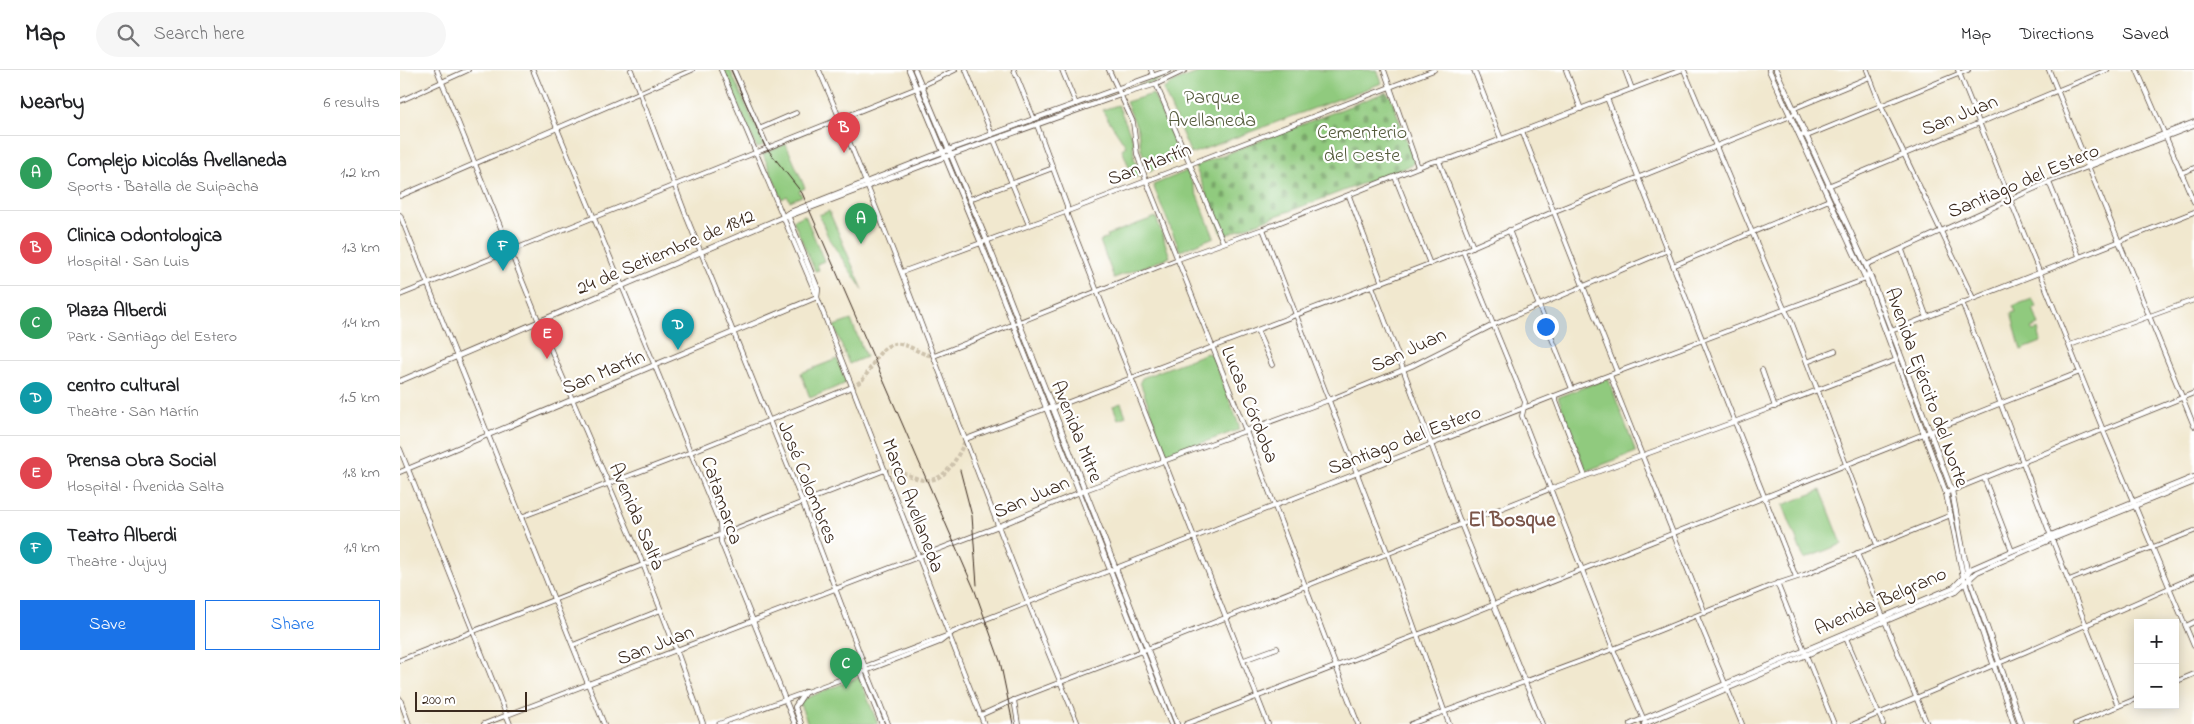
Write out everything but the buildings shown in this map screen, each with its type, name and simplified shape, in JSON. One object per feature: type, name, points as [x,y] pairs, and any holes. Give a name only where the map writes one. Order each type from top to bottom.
[{"type":"main road","points":[[909,70],[920,87]]},
{"type":"main road","points":[[916,70],[920,87]]},
{"type":"main road","points":[[1119,92],[1169,70]]},
{"type":"main road","points":[[1119,92],[1156,84],[1185,70]]},
{"type":"main road","name":"Avenida Ejército del Norte","points":[[1770,70],[1866,279],[1924,434],[1946,493],[1963,576],[2014,724]]},
{"type":"main road","name":"Avenida Ejército del Norte","points":[[1776,70],[1866,265],[1892,330],[1952,491],[1967,571],[2021,724]]},
{"type":"main road","name":"Avenida Mitre","points":[[920,87],[945,139],[970,199],[1053,408],[1145,650],[1171,724]]},
{"type":"main road","name":"Avenida Mitre","points":[[920,87],[945,157],[1080,492],[1114,569]]},
{"type":"main road","name":"24 de Setiembre de 1812","points":[[400,381],[932,156],[1076,104],[1119,92]]},
{"type":"main road","name":"24 de Setiembre de 1812","points":[[867,184],[952,156],[1119,92]]},
{"type":"main road","points":[[945,139],[951,145],[961,146]]},
{"type":"main road","points":[[932,156],[938,150],[940,143]]},
{"type":"main road","points":[[957,169],[957,158],[969,149]]},
{"type":"main road","points":[[934,162],[942,163],[951,171]]},
{"type":"main road","name":"Marco Avellaneda","points":[[786,218],[818,289],[816,297]]},
{"type":"main road","name":"San Martín","points":[[488,435],[816,297]]},
{"type":"main road","name":"Avenida Belgrano","points":[[1726,686],[1806,656],[1954,587],[1967,571],[2012,550],[2051,537],[2194,477]]},
{"type":"main road","name":"Avenida Belgrano","points":[[2135,503],[2194,482]]},
{"type":"main road","name":"Avenida Belgrano","points":[[1631,724],[1645,723],[1804,650],[1956,592],[1970,577],[2051,537]]},
{"type":"main road","points":[[1965,559],[1978,566]]},
{"type":"main road","points":[[1956,592],[1966,593],[1971,599]]},
{"type":"main road","name":"Avenida Mitre","points":[[1145,650],[1177,724]]},
{"type":"main road","name":"Avenida Salta","points":[[677,652],[703,724]]},
{"type":"main road","name":"José Colombres","points":[[864,670],[882,724]]},
{"type":"main road","name":"José Colombres","points":[[864,670],[888,724]]},
{"type":"main road","points":[[801,724],[795,707],[805,692]]},
{"type":"main road","name":"Catamarca","points":[[785,699],[795,724]]},
{"type":"street","name":"Avenida Salta","points":[[437,70],[539,322],[643,564],[677,652]]},
{"type":"street","points":[[400,101],[468,70]]},
{"type":"street","name":"Catamarca","points":[[532,70],[720,524],[721,542],[785,699]]},
{"type":"street","name":"José Colombres","points":[[631,70],[674,185],[802,501],[864,670]]},
{"type":"street","points":[[400,196],[692,70]]},
{"type":"street","points":[[721,70],[786,218]]},
{"type":"street","points":[[734,70],[768,148]]},
{"type":"street","points":[[819,70],[902,272],[1028,602],[1078,724]]},
{"type":"street","points":[[400,295],[757,153],[920,87],[956,70]]},
{"type":"street","points":[[966,70],[992,135]]},
{"type":"street","points":[[1014,70],[1034,119]]},
{"type":"street","points":[[1062,70],[1076,104]]},
{"type":"street","name":"Lucas Córdoba","points":[[1109,70],[1133,122],[1137,154],[1146,180],[1246,431],[1358,724]]},
{"type":"street","points":[[1151,70],[1153,76]]},
{"type":"street","points":[[1384,70],[1418,167]]},
{"type":"street","name":"San Martín","points":[[902,272],[1029,226],[1434,70]]},
{"type":"street","points":[[1474,70],[1501,139]]},
{"type":"street","points":[[1566,70],[1581,109]]},
{"type":"street","points":[[1625,70],[1632,89]]},
{"type":"street","points":[[934,356],[1178,259],[1350,196],[1418,167],[1452,158],[1682,70],[1786,310],[1877,545]]},
{"type":"street","points":[[1867,70],[1881,106],[1973,298]]},
{"type":"street","points":[[1799,134],[1807,136],[1959,72],[1968,70]]},
{"type":"street","points":[[2049,70],[2194,426]]},
{"type":"street","name":"San Juan","points":[[1823,188],[2107,70]]},
{"type":"street","points":[[2137,70],[2194,202]]},
{"type":"street","points":[[1959,72],[2041,271],[2080,372],[2194,646]]},
{"type":"street","points":[[966,439],[1133,378],[1463,251],[1555,211],[1791,116],[1795,110],[1870,78]]},
{"type":"street","points":[[1156,84],[1223,242]]},
{"type":"street","points":[[1607,98],[1675,266],[1763,498],[1796,577]]},
{"type":"street","points":[[759,129],[796,113]]},
{"type":"street","name":"Santiago del Estero","points":[[1866,265],[2010,199],[2194,122]]},
{"type":"street","points":[[1036,125],[1067,206],[1067,215],[1227,616],[1268,724]]},
{"type":"street","name":"Santiago del Estero","points":[[2165,135],[2194,126]]},
{"type":"street","points":[[1522,131],[1617,372]]},
{"type":"street","points":[[994,140],[1029,226]]},
{"type":"street","points":[[1439,161],[1473,247]]},
{"type":"street","points":[[970,199],[1053,168]]},
{"type":"street","points":[[2181,173],[2194,168]]},
{"type":"street","points":[[1395,177],[1430,264]]},
{"type":"street","points":[[2049,182],[2080,256]]},
{"type":"street","points":[[1350,196],[1382,283]]},
{"type":"street","points":[[1675,266],[1829,200]]},
{"type":"street","points":[[1886,333],[2118,240],[2194,212]]},
{"type":"street","points":[[400,215],[604,724]]},
{"type":"street","points":[[1263,229],[1388,554],[1449,724]]},
{"type":"street","points":[[1509,230],[1572,389]]},
{"type":"street","name":"San Juan","points":[[484,724],[677,652],[999,526],[1085,490],[1329,400],[1404,370],[1493,325],[1668,250]]},
{"type":"street","points":[[1902,250],[1926,316]]},
{"type":"street","points":[[1463,251],[1525,402],[1522,416],[1550,489],[1613,649],[1645,723]]},
{"type":"street","points":[[1866,279],[1869,272]]},
{"type":"street","name":"Santiago del Estero","points":[[719,724],[940,642],[948,635],[1028,602],[1610,374],[1866,279]]},
{"type":"street","points":[[1372,286],[1460,524],[1542,724]]},
{"type":"street","name":"Marco Avellaneda","points":[[816,297],[984,724]]},
{"type":"street","points":[[2070,345],[2194,300]]},
{"type":"street","points":[[1962,302],[2051,537],[2118,706]]},
{"type":"street","points":[[1257,330],[1272,365]]},
{"type":"street","points":[[1807,362],[1835,351]]},
{"type":"street","points":[[980,715],[1550,489],[1734,422],[1896,360]]},
{"type":"street","points":[[1762,370],[1775,406]]},
{"type":"street","points":[[1186,724],[1257,695],[1417,635],[2080,372]]},
{"type":"street","points":[[1610,374],[1705,613]]},
{"type":"street","points":[[521,517],[610,484],[852,387]]},
{"type":"street","points":[[1946,493],[2194,393]]},
{"type":"street","points":[[1554,396],[1585,476]]},
{"type":"street","name":"San Martín","points":[[400,472],[488,435]]},
{"type":"street","points":[[400,449],[510,724]]},
{"type":"street","points":[[400,660],[885,470]]},
{"type":"street","points":[[1984,478],[2012,550]]},
{"type":"street","points":[[1411,724],[1613,649],[1951,515]]},
{"type":"street","points":[[2069,580],[2194,531]]},
{"type":"street","points":[[1857,553],[1928,724]]},
{"type":"street","points":[[1854,724],[2194,577]]},
{"type":"street","points":[[1777,584],[1834,724]]},
{"type":"street","points":[[573,645],[660,610]]},
{"type":"street","points":[[1697,616],[1742,724]]},
{"type":"street","points":[[2186,626],[2194,622]]},
{"type":"street","points":[[1846,638],[1883,724]]},
{"type":"street","points":[[1244,660],[1277,648]]},
{"type":"street","points":[[2179,680],[2194,674]]},
{"type":"street","points":[[400,700],[409,724]]},
{"type":"street","points":[[1014,700],[1018,724]]},
{"type":"street","points":[[2076,724],[2134,700]]},
{"type":"green space","points":[[723,70],[730,70],[764,145],[757,148]]},
{"type":"green space","points":[[1180,70],[1154,82],[1123,91]]},
{"type":"green space","name":"Parque Avellaneda","points":[[1206,70],[1377,70],[1382,83],[1191,154],[1163,89],[1178,80]]},
{"type":"green space","name":"Cementerio del Oeste","points":[[1386,92],[1391,97],[1414,161],[1412,165],[1223,236],[1195,166]]},
{"type":"green space","points":[[1153,94],[1182,158],[1149,171],[1141,149],[1138,130],[1126,102]]},
{"type":"green space","points":[[1118,105],[1133,140],[1134,158],[1141,175],[1133,178],[1122,149],[1126,146],[1102,110]]},
{"type":"green space","points":[[786,144],[805,188],[799,191],[802,196],[790,201],[787,196],[782,199],[763,154]]},
{"type":"green space","points":[[1187,171],[1214,237],[1180,251],[1153,185]]},
{"type":"green space","points":[[829,211],[863,290],[829,239],[819,215]]},
{"type":"green space","points":[[805,215],[824,261],[817,264],[819,270],[815,271],[793,220]]},
{"type":"green space","points":[[1156,217],[1170,257],[1114,278],[1100,241],[1108,238],[1107,235]]},
{"type":"green space","points":[[2032,299],[2037,307],[2033,308],[2039,325],[2031,328],[2033,331],[2038,329],[2041,342],[2021,350],[2011,313],[2016,312],[2013,306]]},
{"type":"green space","points":[[851,320],[866,357],[849,364],[834,326]]},
{"type":"green space","points":[[1207,353],[1212,355],[1239,425],[1238,430],[1171,454],[1165,451],[1140,382],[1142,378]]},
{"type":"green space","points":[[837,359],[846,381],[844,384],[810,398],[801,373]]},
{"type":"green space","points":[[1608,378],[1636,452],[1586,471],[1558,397]]},
{"type":"green space","points":[[1121,403],[1126,416],[1118,419],[1113,406]]},
{"type":"green space","points":[[1821,490],[1842,544],[1804,559],[1783,505]]},
{"type":"green space","points":[[859,677],[878,724],[808,724],[799,701]]},
{"type":"tunnel","points":[[852,387],[862,380],[882,351],[893,344],[904,345],[934,356]]},
{"type":"tunnel","points":[[885,470],[919,479],[928,480],[936,478],[949,469],[966,439]]},
{"type":"railway","points":[[731,70],[765,146],[802,193],[975,591],[1000,661],[1013,724]]},
{"type":"railway","points":[[960,470],[972,516],[977,585]]},
{"type":"place","name":"Clinica Odontologica","points":[[844,153]]},
{"type":"place","name":"Complejo Nicolás Avellaneda","points":[[861,244]]},
{"type":"place","name":"Teatro Alberdi","points":[[503,271]]},
{"type":"place","name":"centro cultural","points":[[678,350]]},
{"type":"place","name":"Prensa Obra Social","points":[[547,359]]},
{"type":"place","name":"Plaza Alberdi","points":[[846,689]]},
{"type":"district","name":"El Bosque","points":[[1512,519]]}]
